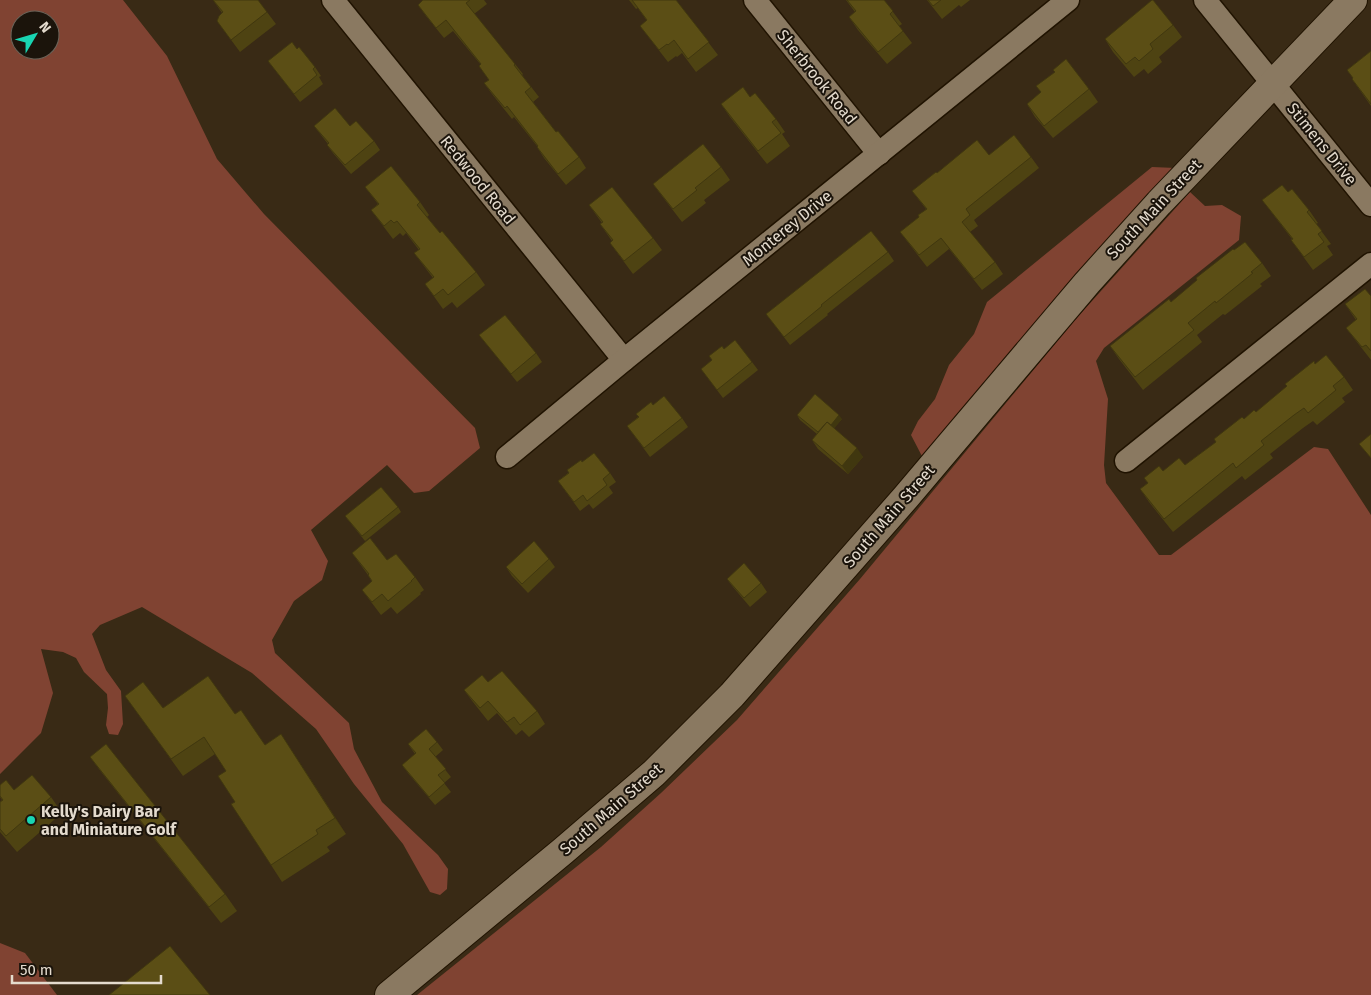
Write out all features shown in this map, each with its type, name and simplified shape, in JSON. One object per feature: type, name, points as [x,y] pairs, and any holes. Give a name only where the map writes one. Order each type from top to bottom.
[{"type":"street","name":"Redwood Road","points":[[333,0],[624,360]]},
{"type":"street","name":"Sherbrook Road","points":[[755,0],[879,154]]},
{"type":"street","name":"Monterey Drive","points":[[507,457],[1068,0]]},
{"type":"street","name":"Stimens Drive","points":[[1205,0],[1371,205]]},
{"type":"street","name":"South Main Street","points":[[390,995],[642,784],[693,736],[732,695],[906,497],[1087,282],[1272,83],[1353,0]]},
{"type":"street","points":[[1126,461],[1371,264]]},
{"type":"shaded area","points":[[0,0],[123,0],[167,56],[217,159],[264,214],[475,428],[480,448],[429,491],[414,493],[387,465],[311,530],[328,561],[322,580],[294,601],[272,640],[275,653],[349,723],[354,749],[382,802],[438,855],[448,869],[447,889],[440,895],[430,892],[403,844],[354,784],[316,729],[252,673],[142,607],[100,625],[92,634],[106,670],[121,691],[123,724],[118,735],[109,734],[106,725],[107,694],[84,672],[76,658],[63,652],[41,649],[53,693],[41,733],[0,774]]},
{"type":"shaded area","points":[[1152,167],[1176,168],[925,462],[911,435],[918,421],[935,399],[949,365],[974,334],[987,302]]},
{"type":"shaded area","points":[[1190,192],[1205,206],[1222,205],[1241,216],[1239,240],[1104,348],[1096,361],[1108,399],[1104,465],[1106,483],[1159,555],[1171,555],[1314,447],[1328,449],[1371,515],[1371,995],[417,995],[601,847],[737,720],[860,579],[1074,321]]},
{"type":"shaded area","points":[[0,943],[25,953],[57,995],[0,995]]},
{"type":"building","points":[[213,0],[258,0],[267,12],[231,40],[217,21],[223,12]]},
{"type":"building","points":[[423,0],[470,0],[466,3],[531,87],[525,92],[556,132],[558,131],[579,157],[558,174],[507,106],[505,108],[484,83],[489,80],[479,66],[481,64],[446,20],[436,28],[418,5]]},
{"type":"building","points":[[632,0],[676,0],[709,42],[688,59],[674,40],[659,50],[640,26],[647,20]]},
{"type":"building","points":[[847,0],[884,0],[893,11],[890,14],[903,31],[878,52],[849,17],[856,11]]},
{"type":"building","points":[[928,0],[941,0],[933,6]]},
{"type":"building","points":[[1152,0],[1173,25],[1150,44],[1153,49],[1139,61],[1135,57],[1126,64],[1105,39]]},
{"type":"building","points":[[292,42],[297,49],[299,47],[315,67],[313,69],[317,75],[294,94],[268,61]]},
{"type":"building","points":[[1371,51],[1371,104],[1347,70]]},
{"type":"building","points":[[1066,59],[1089,89],[1044,126],[1027,104],[1041,92],[1036,86],[1055,72],[1053,70]]},
{"type":"building","points":[[743,87],[750,97],[755,93],[776,119],[772,122],[781,133],[758,151],[721,104]]},
{"type":"building","points":[[335,108],[350,126],[356,121],[374,141],[345,165],[327,145],[329,143],[314,126]]},
{"type":"building","points":[[1014,135],[1031,157],[966,209],[970,215],[962,222],[995,262],[974,279],[941,238],[919,255],[900,232],[927,209],[912,191],[977,140],[989,155]]},
{"type":"building","points":[[703,144],[721,167],[695,188],[697,190],[673,209],[653,184]]},
{"type":"building","points":[[391,166],[420,202],[417,205],[440,233],[442,231],[476,272],[448,295],[443,289],[434,296],[425,284],[434,277],[414,253],[420,249],[397,221],[394,223],[391,220],[384,226],[371,210],[379,204],[365,187]]},
{"type":"building","points":[[1282,185],[1288,192],[1292,189],[1309,210],[1307,212],[1322,231],[1318,234],[1324,242],[1304,257],[1291,240],[1293,239],[1262,200]]},
{"type":"building","points":[[612,187],[653,238],[624,261],[610,243],[613,240],[600,224],[603,222],[589,205]]},
{"type":"building","points":[[871,231],[888,252],[784,337],[766,314]]},
{"type":"building","points":[[1245,242],[1262,263],[1251,272],[1253,273],[1216,303],[1215,301],[1188,323],[1194,330],[1135,377],[1110,346],[1169,299],[1171,302],[1197,280],[1196,278]]},
{"type":"building","points":[[1365,289],[1371,296],[1371,351],[1366,345],[1362,347],[1346,328],[1357,319],[1345,304]]},
{"type":"building","points":[[505,315],[536,353],[511,374],[479,335]]},
{"type":"building","points":[[735,340],[752,362],[717,390],[701,369],[712,360],[709,356],[722,346],[724,349]]},
{"type":"building","points":[[1326,355],[1344,377],[1333,386],[1336,390],[1308,413],[1304,408],[1294,415],[1261,441],[1264,445],[1236,468],[1233,463],[1164,519],[1140,489],[1148,483],[1144,478],[1159,466],[1163,471],[1179,458],[1185,465],[1216,442],[1214,439],[1242,417],[1244,419],[1254,410],[1256,412],[1287,386],[1285,384],[1314,361],[1315,364]]},
{"type":"building","points":[[815,394],[839,415],[831,425],[827,422],[818,432],[797,415]]},
{"type":"building","points":[[664,396],[682,418],[644,448],[627,426],[639,417],[636,414],[651,402],[653,405]]},
{"type":"building","points":[[827,422],[857,448],[842,466],[812,440]]},
{"type":"building","points":[[1371,434],[1371,458],[1359,444]]},
{"type":"building","points":[[594,453],[610,473],[603,479],[607,485],[587,501],[583,495],[574,502],[558,481],[569,473],[567,470]]},
{"type":"building","points":[[381,487],[398,507],[362,536],[345,516]]},
{"type":"building","points":[[370,538],[387,560],[396,554],[415,577],[388,601],[382,594],[372,602],[362,590],[372,581],[369,574],[352,553]]},
{"type":"building","points":[[534,541],[549,559],[522,584],[506,567]]},
{"type":"building","points":[[744,563],[761,583],[744,598],[727,579]]},
{"type":"building","points":[[502,671],[537,711],[520,725],[514,717],[507,722],[488,701],[480,708],[464,690],[482,675],[488,682]]},
{"type":"building","points":[[208,676],[235,714],[241,710],[265,745],[281,734],[335,818],[316,830],[318,834],[271,865],[231,804],[235,802],[218,776],[226,771],[204,737],[171,759],[125,696],[143,682],[163,708]]},
{"type":"building","points":[[426,729],[437,742],[429,749],[446,769],[438,775],[445,783],[429,797],[402,765],[416,753],[408,744]]},
{"type":"building","points":[[106,744],[225,894],[209,907],[90,757]]},
{"type":"building","points":[[32,775],[51,797],[6,836],[0,829],[0,802],[3,800],[0,796],[0,785],[6,780],[14,790]]},
{"type":"building","points":[[170,946],[210,995],[109,995]]},
{"type":"place","name":"Kelly's Dairy Bar and Miniature Golf","points":[[31,820]]}]
